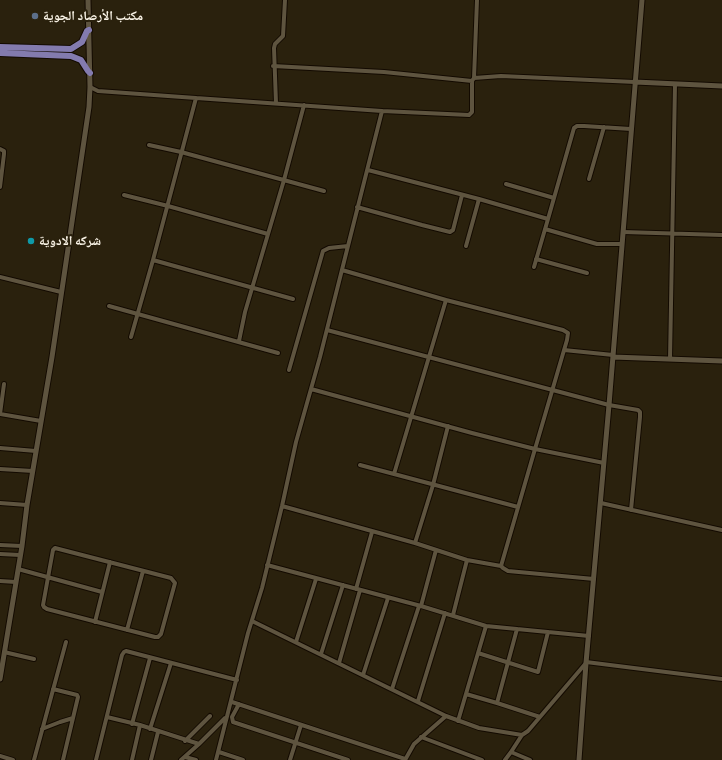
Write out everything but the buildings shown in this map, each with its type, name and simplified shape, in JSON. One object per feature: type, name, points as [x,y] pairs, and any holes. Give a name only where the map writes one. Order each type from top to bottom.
[{"type":"main road","points":[[0,47],[71,49],[82,42],[87,31],[89,30]]},
{"type":"main road","points":[[0,53],[75,56],[81,60],[90,73]]},
{"type":"street","points":[[0,679],[4,652],[3,645],[22,546],[27,504],[88,115],[90,73],[88,0]]},
{"type":"street","points":[[276,103],[274,48],[275,44],[284,34],[285,0]]},
{"type":"street","points":[[90,87],[98,91],[382,111],[469,115],[472,112],[477,0]]},
{"type":"street","points":[[579,760],[588,636],[601,503],[642,0]]},
{"type":"street","points":[[274,66],[384,72],[473,80],[501,76],[722,86]]},
{"type":"street","points":[[670,359],[676,84]]},
{"type":"street","points":[[90,95],[98,91]]},
{"type":"street","points":[[131,337],[168,206],[196,98]]},
{"type":"street","points":[[239,341],[245,312],[284,180],[304,105]]},
{"type":"street","points":[[216,760],[282,506],[296,442],[368,170],[382,111]]},
{"type":"street","points":[[534,267],[574,128],[577,126],[631,129]]},
{"type":"street","points":[[589,179],[604,127]]},
{"type":"street","points":[[149,145],[181,152],[324,191]]},
{"type":"street","points":[[0,149],[4,151],[0,187]]},
{"type":"street","points":[[368,170],[548,219]]},
{"type":"street","points":[[506,184],[554,198]]},
{"type":"street","points":[[124,195],[268,234]]},
{"type":"street","points":[[357,207],[450,232],[452,230],[462,195]]},
{"type":"street","points":[[466,246],[479,199]]},
{"type":"street","points":[[545,229],[595,243],[622,244]]},
{"type":"street","points":[[623,232],[722,235]]},
{"type":"street","points":[[289,370],[323,251],[329,248],[348,246]]},
{"type":"street","points":[[536,259],[588,273]]},
{"type":"street","points":[[153,260],[293,300]]},
{"type":"street","points":[[342,270],[446,300],[567,332],[569,335],[501,566]]},
{"type":"street","points":[[0,277],[61,292]]},
{"type":"street","points":[[394,474],[446,300]]},
{"type":"street","points":[[109,306],[278,353]]},
{"type":"street","points":[[326,330],[609,405],[638,410],[640,413],[631,510]]},
{"type":"street","points":[[564,350],[613,356],[722,361]]},
{"type":"street","points":[[4,384],[0,414],[41,421]]},
{"type":"street","points":[[311,389],[535,449],[604,462]]},
{"type":"street","points":[[415,543],[433,485],[448,426]]},
{"type":"street","points":[[0,448],[36,451]]},
{"type":"street","points":[[360,466],[518,507]]},
{"type":"street","points":[[0,469],[33,471]]},
{"type":"street","points":[[0,503],[27,504]]},
{"type":"street","points":[[601,503],[722,530]]},
{"type":"street","points":[[282,506],[415,543],[467,560],[501,566],[508,570],[594,579]]},
{"type":"street","points":[[339,663],[372,532]]},
{"type":"street","points":[[0,545],[22,546]]},
{"type":"street","points":[[55,548],[143,571],[172,578],[175,583],[161,634],[158,637],[47,609],[43,605],[53,550],[55,548]]},
{"type":"street","points":[[392,689],[420,606],[436,550]]},
{"type":"street","points":[[0,554],[20,555]]},
{"type":"street","points":[[453,615],[467,560]]},
{"type":"street","points":[[95,622],[110,562]]},
{"type":"street","points":[[267,565],[453,615],[486,626],[588,636]]},
{"type":"street","points":[[18,569],[102,592]]},
{"type":"street","points":[[127,630],[143,571]]},
{"type":"street","points":[[296,642],[316,579]]},
{"type":"street","points":[[0,581],[16,582]]},
{"type":"street","points":[[321,654],[343,585]]},
{"type":"street","points":[[363,674],[388,598]]},
{"type":"street","points":[[418,701],[445,613]]},
{"type":"street","points":[[252,620],[446,716],[479,728],[522,735]]},
{"type":"street","points":[[458,721],[486,626]]},
{"type":"street","points":[[496,702],[517,629]]},
{"type":"street","points":[[478,653],[538,672],[540,669],[548,632]]},
{"type":"street","points":[[34,760],[66,642]]},
{"type":"street","points":[[96,760],[122,655],[126,651],[237,680]]},
{"type":"street","points":[[4,652],[34,659]]},
{"type":"street","points":[[132,724],[150,658]]},
{"type":"street","points":[[150,729],[171,663]]},
{"type":"street","points":[[586,663],[722,679]]},
{"type":"street","points":[[505,760],[522,735],[526,733],[586,663]]},
{"type":"street","points":[[53,689],[77,695],[78,701],[63,760]]},
{"type":"street","points":[[466,694],[496,702],[540,717]]},
{"type":"street","points":[[232,702],[405,759],[411,747],[446,716]]},
{"type":"street","points":[[239,704],[232,717],[233,722],[348,760]]},
{"type":"street","points":[[185,741],[210,716]]},
{"type":"street","points":[[107,717],[140,725],[185,741],[199,744]]},
{"type":"street","points":[[181,760],[226,717]]},
{"type":"street","points":[[42,729],[74,718]]},
{"type":"street","points":[[132,760],[140,725]]},
{"type":"street","points":[[290,760],[301,725]]},
{"type":"street","points":[[151,760],[158,732]]},
{"type":"street","points":[[421,738],[482,760]]},
{"type":"street","points":[[219,752],[233,758],[243,760]]},
{"type":"street","points":[[511,752],[530,760]]},
{"type":"street","points":[[0,756],[13,760]]},
{"type":"street","points":[[185,757],[196,760]]},
{"type":"place","name":"مكتب الأرصاد الجوية","points":[[35,16]]},
{"type":"place","name":"شركه الادوية","points":[[31,241]]}]
